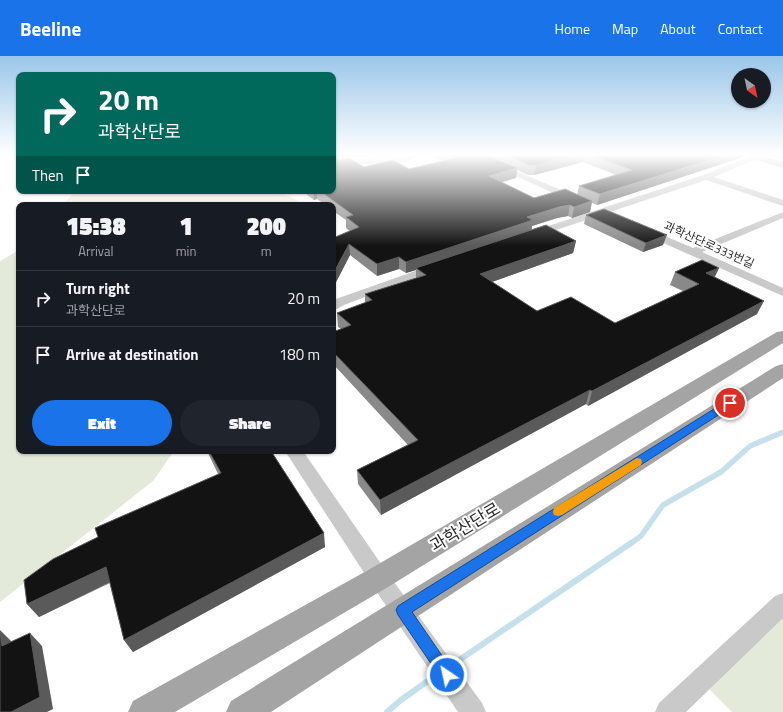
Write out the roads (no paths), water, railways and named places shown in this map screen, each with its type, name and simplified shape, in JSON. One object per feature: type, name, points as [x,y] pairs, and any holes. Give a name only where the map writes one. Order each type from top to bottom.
[{"type":"main road","name":"과학산단로","points":[[242,712],[391,595],[783,336]]},
{"type":"main road","name":"과학산단로","points":[[144,712],[391,595],[783,370]]},
{"type":"street","points":[[540,185],[616,218]]},
{"type":"street","points":[[526,237],[683,185]]},
{"type":"street","points":[[729,185],[783,203]]},
{"type":"street","points":[[693,252],[783,215]]},
{"type":"street","name":"과학산단로333번길","points":[[637,227],[783,292]]},
{"type":"street","points":[[336,305],[340,302],[444,264]]},
{"type":"street","points":[[296,454],[391,595],[473,712]]},
{"type":"street","points":[[668,712],[783,603]]},
{"type":"waterway","points":[[630,544],[641,536],[663,505],[721,472],[750,446],[783,432]]},
{"type":"waterway","points":[[449,667],[631,543]]},
{"type":"waterway","points":[[387,712],[401,700],[439,673]]}]
